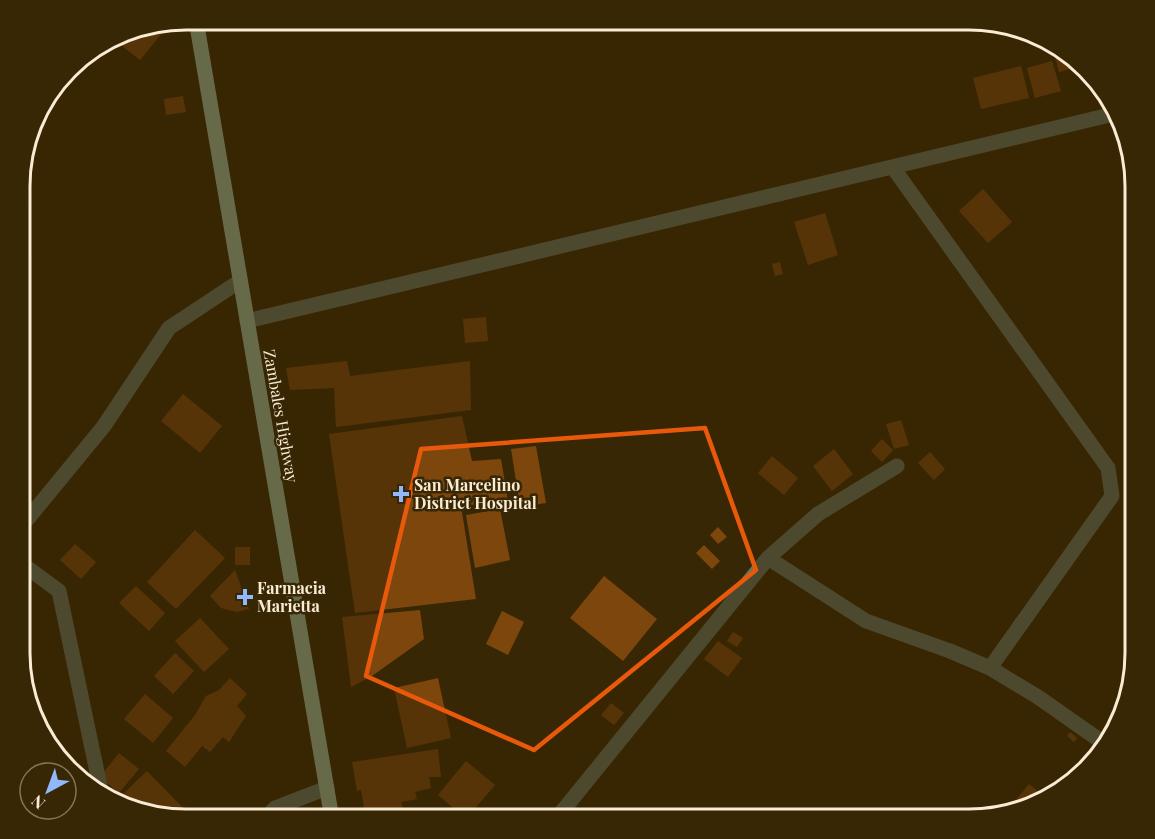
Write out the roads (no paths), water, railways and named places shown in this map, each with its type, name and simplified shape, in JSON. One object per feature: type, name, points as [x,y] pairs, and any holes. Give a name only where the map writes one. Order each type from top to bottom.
[{"type":"main road","name":"Zambales Highway","points":[[198,30],[330,809]]},
{"type":"street","points":[[247,321],[1108,116]]},
{"type":"street","points":[[894,168],[1108,468],[1112,496],[990,668]]},
{"type":"street","points":[[30,516],[104,426],[169,328],[240,281]]},
{"type":"street","points":[[564,809],[768,558],[818,514],[897,466]]},
{"type":"street","points":[[768,558],[866,621],[990,668],[1038,697],[1099,739]]},
{"type":"street","points":[[30,570],[59,591],[99,782]]},
{"type":"street","points":[[273,809],[327,788]]},
{"type":"place","name":"San Marcelino District Hospital","points":[[401,494]]},
{"type":"place","name":"Farmacia Marietta","points":[[245,597]]}]
